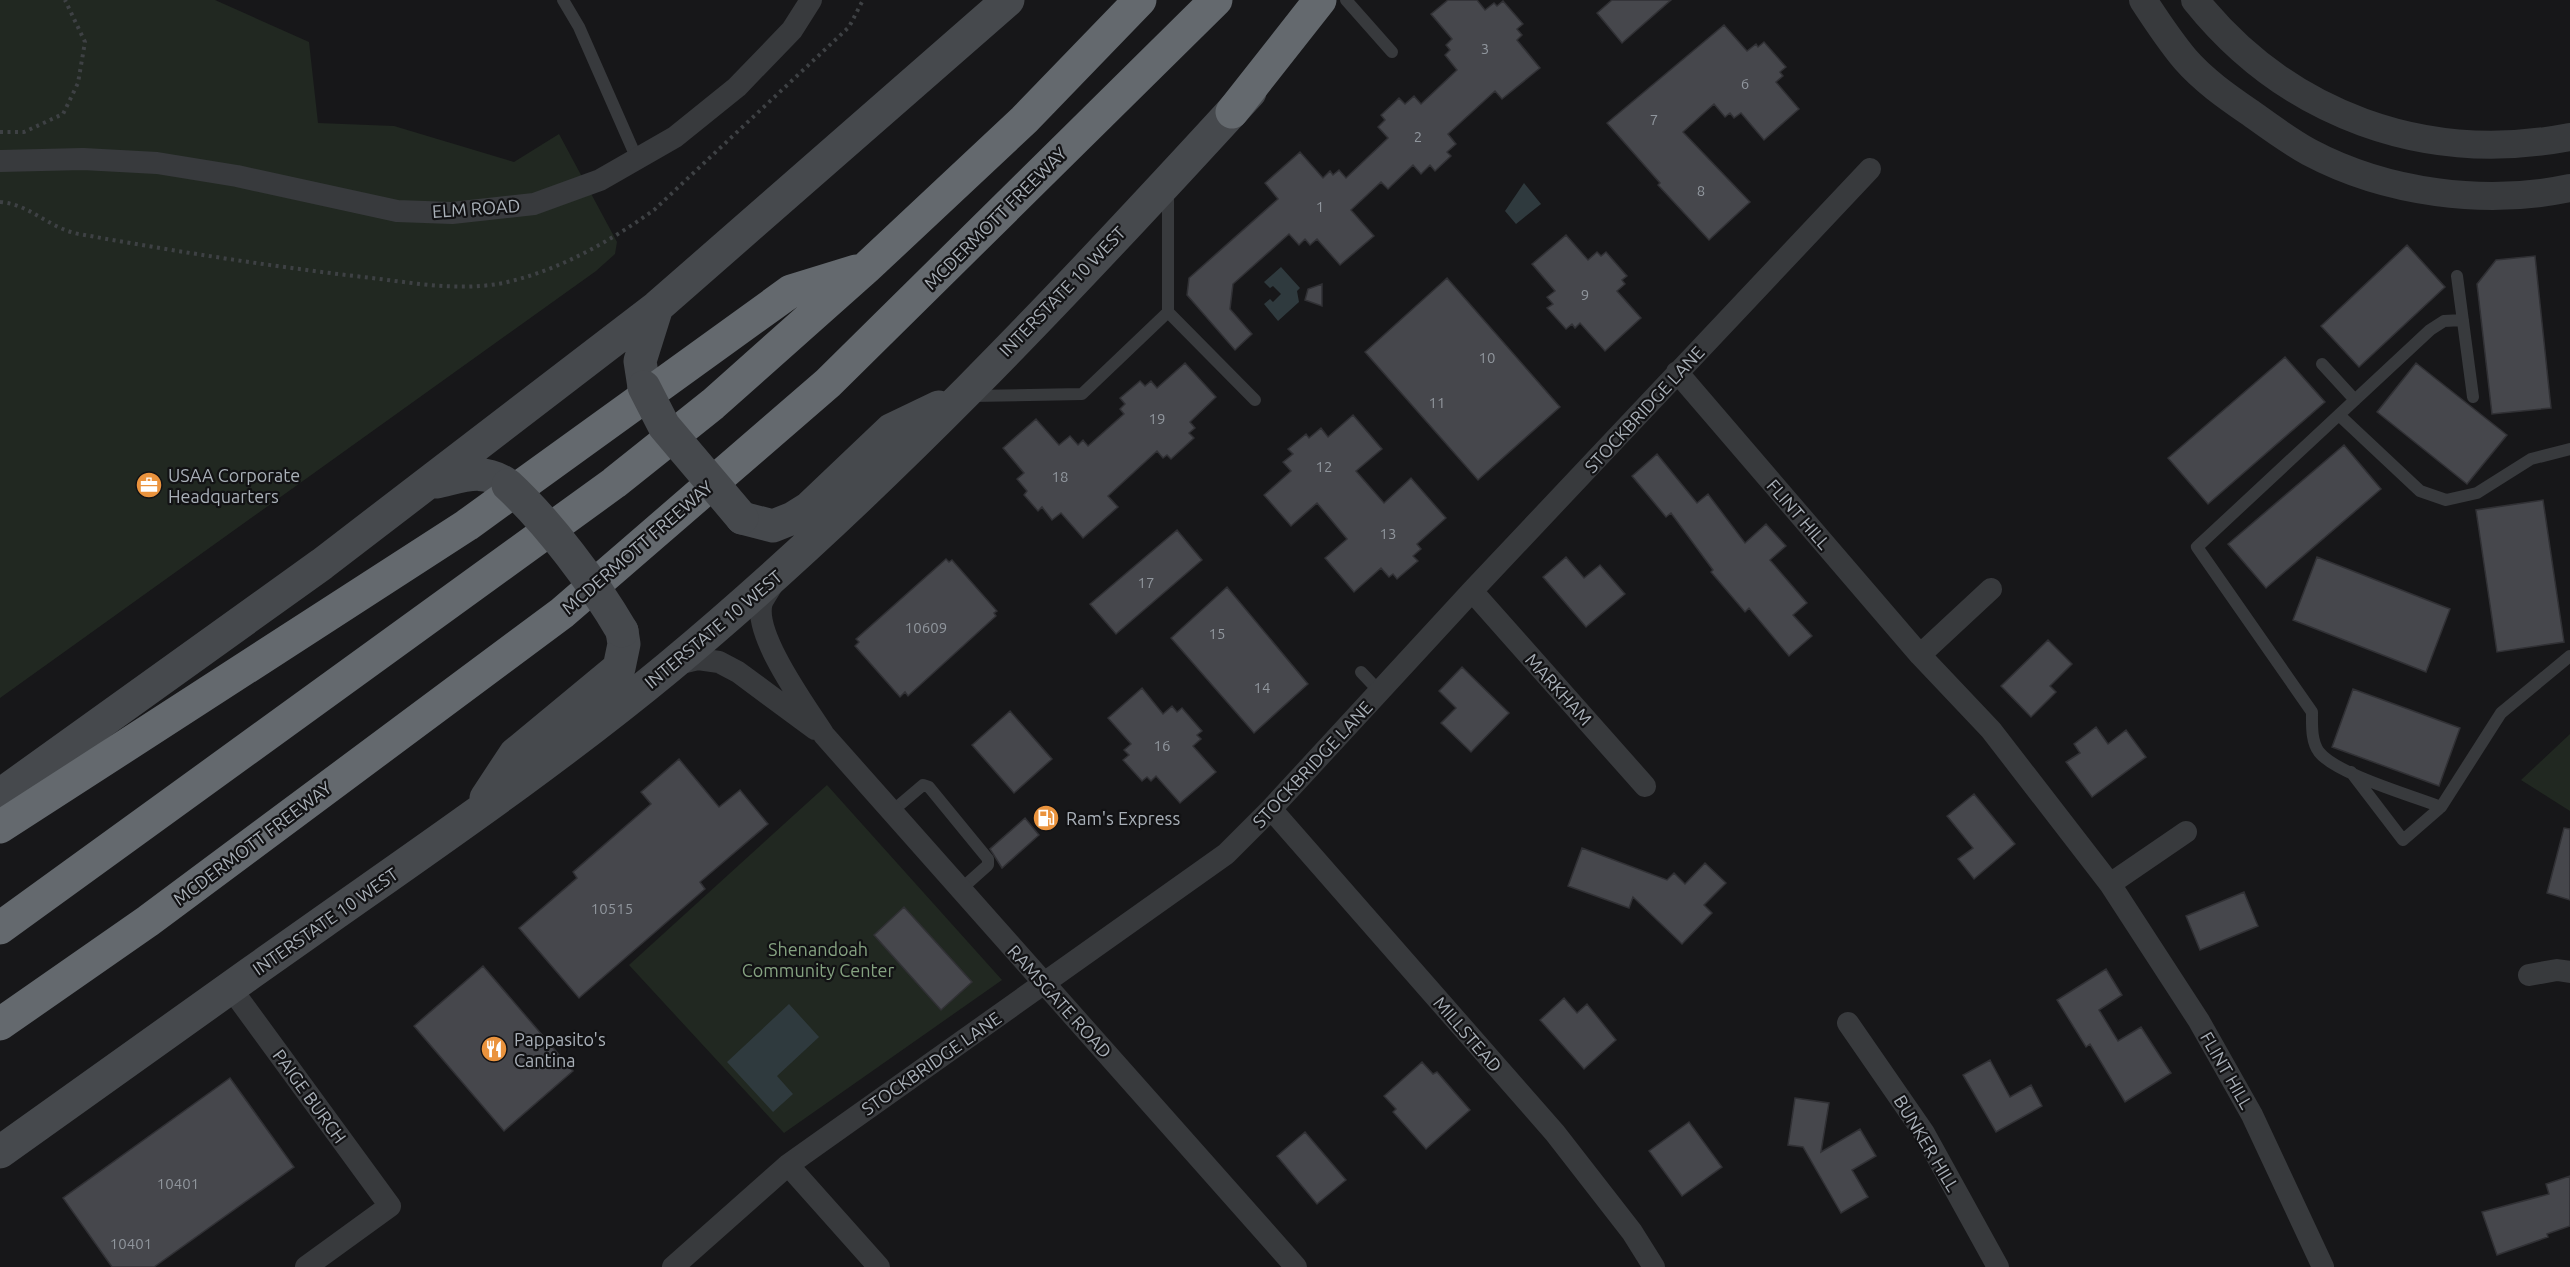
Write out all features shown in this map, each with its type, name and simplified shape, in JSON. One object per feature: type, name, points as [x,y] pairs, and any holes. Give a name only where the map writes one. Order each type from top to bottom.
[{"type":"highway","points":[[0,928],[614,483],[712,404],[866,268],[1024,120],[1140,0]]},
{"type":"highway","name":"MCDERMOTT FREEWAY","points":[[0,1024],[148,921],[562,613],[828,383],[1215,0]]},
{"type":"highway","points":[[1232,112],[1320,0]]},
{"type":"highway","points":[[0,828],[467,525],[791,291],[866,268]]},
{"type":"main road","points":[[0,795],[120,711],[430,483],[657,307],[1008,0]]},
{"type":"main road","name":"INTERSTATE 10 WEST","points":[[0,1152],[568,748],[670,666],[780,572],[961,396],[1168,182],[1334,0]]},
{"type":"main road","points":[[657,307],[640,361],[644,387],[664,426],[742,519],[773,526],[793,518],[809,508],[891,430],[961,396]]},
{"type":"main road","points":[[430,483],[473,474],[494,474],[508,485],[525,501],[606,603],[622,631],[624,644],[619,668],[515,754],[475,814]]},
{"type":"street","name":"ELM ROAD","points":[[0,161],[83,159],[158,163],[237,176],[397,211],[452,213],[534,204],[600,180],[675,137],[737,87],[792,30],[811,0]]},
{"type":"street","points":[[2143,0],[2186,59],[2209,82],[2309,152],[2351,170],[2394,183],[2497,198],[2542,194],[2570,188]]},
{"type":"street","points":[[2194,0],[2242,51],[2273,76],[2344,115],[2383,131],[2425,140],[2468,144],[2510,145],[2570,136]]},
{"type":"street","name":"STOCKBRIDGE LANE","points":[[673,1267],[788,1165],[1226,854],[1271,809],[1472,591],[1870,169]]},
{"type":"street","name":"FLINT HILL","points":[[1677,372],[1920,655],[1990,730],[2110,884],[2193,1011],[2252,1115],[2323,1267]]},
{"type":"street","name":"RAMSGATE ROAD","points":[[780,572],[762,603],[762,624],[769,643],[824,735],[890,813],[1296,1267]]},
{"type":"street","points":[[1920,655],[1991,589]]},
{"type":"street","name":"MARKHAM","points":[[1472,591],[1645,786]]},
{"type":"street","name":"RAMSGATE ROAD","points":[[670,666],[698,659],[719,662],[738,672],[824,735]]},
{"type":"street","name":"MILLSTEAD","points":[[1271,809],[1555,1132],[1632,1232],[1654,1267]]},
{"type":"street","points":[[2110,884],[2186,832]]},
{"type":"street","points":[[2529,975],[2556,970],[2570,972]]},
{"type":"street","name":"PAIGE BURCH","points":[[230,987],[390,1206],[306,1267]]},
{"type":"street","name":"BUNKER HILL","points":[[1848,1023],[1924,1133],[1998,1267]]},
{"type":"street","points":[[788,1165],[879,1267]]},
{"type":"lane","points":[[563,0],[579,27],[637,159]]},
{"type":"lane","points":[[1346,0],[1392,52]]},
{"type":"lane","points":[[1168,182],[1168,312],[1255,400]]},
{"type":"lane","points":[[2457,276],[2474,397]]},
{"type":"lane","points":[[961,396],[1082,394],[1168,312]]},
{"type":"lane","points":[[2441,807],[2333,765],[2318,751],[2312,733],[2312,712],[2197,547],[2430,330],[2444,321],[2463,320]]},
{"type":"lane","points":[[2322,364],[2355,399]]},
{"type":"lane","points":[[2339,415],[2420,491],[2446,500],[2477,492],[2531,459],[2570,449]]},
{"type":"lane","points":[[2350,772],[2403,840],[2441,807],[2501,713],[2570,656]]},
{"type":"lane","points":[[1361,672],[1380,692]]},
{"type":"lane","points":[[890,813],[923,785],[929,787],[988,859],[988,865],[960,890]]},
{"type":"path","points":[[0,132],[24,132],[63,114],[69,103],[78,83],[85,42],[65,0]]},
{"type":"green space","name":"USAA Corporate Headquarters","points":[[0,0],[215,0],[309,42],[318,123],[394,126],[514,162],[559,134],[617,242],[615,254],[596,271],[0,698]]},
{"type":"green space","points":[[2570,734],[2570,811],[2521,780]]},
{"type":"green space","name":"Shenandoah Community Center","points":[[827,785],[1002,980],[784,1133],[629,965]]},
{"type":"shaded area","points":[[1524,183],[1541,204],[1516,224],[1505,211]]},
{"type":"shaded area","points":[[1281,267],[1300,288],[1297,291],[1299,302],[1278,321],[1264,304],[1270,299],[1273,302],[1281,294],[1273,286],[1270,288],[1264,282]]},
{"type":"shaded area","points":[[789,1004],[819,1037],[777,1076],[793,1094],[773,1112],[727,1062]]},
{"type":"building","points":[[1448,0],[1477,0],[1485,10],[1494,3],[1497,6],[1503,1],[1523,24],[1517,29],[1522,35],[1517,40],[1540,68],[1502,99],[1495,91],[1448,134],[1456,144],[1447,152],[1451,156],[1435,171],[1430,165],[1421,174],[1413,165],[1388,189],[1381,182],[1351,210],[1374,236],[1340,265],[1317,239],[1310,245],[1305,239],[1299,245],[1289,234],[1233,284],[1230,309],[1252,334],[1235,350],[1187,295],[1189,278],[1278,199],[1265,183],[1300,152],[1323,178],[1330,171],[1333,175],[1339,170],[1346,178],[1388,138],[1378,127],[1385,120],[1381,115],[1399,98],[1405,104],[1414,96],[1421,104],[1457,70],[1445,55],[1450,50],[1446,45],[1452,39],[1431,14]]},
{"type":"building","points":[[1612,0],[1671,0],[1622,43],[1597,13]]},
{"type":"building","points":[[1724,25],[1747,51],[1756,44],[1758,47],[1764,42],[1786,67],[1780,72],[1783,76],[1776,82],[1799,109],[1764,140],[1741,113],[1734,118],[1730,113],[1725,117],[1714,104],[1683,132],[1750,202],[1709,240],[1658,185],[1660,183],[1607,123]]},
{"type":"building","points":[[1566,235],[1588,260],[1597,252],[1601,256],[1606,252],[1627,276],[1622,280],[1625,284],[1617,291],[1641,318],[1605,351],[1580,323],[1575,328],[1572,324],[1566,329],[1547,308],[1553,304],[1547,297],[1555,291],[1532,264]]},
{"type":"building","points":[[2407,245],[2445,287],[2359,367],[2321,326]]},
{"type":"building","points":[[2535,256],[2551,408],[2492,414],[2477,284],[2496,260]]},
{"type":"building","points":[[1447,278],[1560,407],[1478,480],[1365,352]]},
{"type":"building","points":[[1322,284],[1322,306],[1305,300],[1308,289]]},
{"type":"building","points":[[2285,357],[2325,402],[2208,504],[2168,458]]},
{"type":"building","points":[[1185,363],[1216,397],[1190,422],[1195,428],[1189,433],[1194,438],[1171,459],[1167,455],[1163,458],[1157,451],[1108,496],[1118,507],[1083,538],[1061,513],[1052,520],[1042,507],[1038,511],[1024,495],[1027,491],[1017,479],[1024,473],[1003,448],[1036,419],[1059,445],[1070,436],[1078,445],[1083,440],[1088,446],[1124,414],[1120,409],[1125,404],[1120,398],[1140,381],[1145,386],[1151,381],[1157,388]]},
{"type":"building","points":[[2416,363],[2507,435],[2467,484],[2377,412]]},
{"type":"building","points":[[1353,415],[1382,449],[1356,471],[1384,503],[1411,478],[1446,518],[1417,544],[1421,549],[1413,556],[1418,561],[1397,579],[1393,574],[1389,577],[1381,568],[1354,592],[1325,558],[1347,539],[1317,503],[1291,526],[1264,495],[1291,471],[1283,462],[1293,454],[1288,449],[1306,434],[1309,438],[1321,428],[1328,437]]},
{"type":"building","points":[[2344,445],[2381,489],[2266,588],[2228,544]]},
{"type":"building","points":[[1657,454],[1697,503],[1708,494],[1745,543],[1766,524],[1786,546],[1770,560],[1807,603],[1793,615],[1812,636],[1789,656],[1749,608],[1745,612],[1711,572],[1713,570],[1671,513],[1666,517],[1632,476]]},
{"type":"building","points":[[2543,500],[2564,642],[2497,652],[2476,510]]},
{"type":"building","points":[[1177,530],[1202,560],[1116,634],[1090,604]]},
{"type":"building","points":[[1566,557],[1584,578],[1600,565],[1625,594],[1586,627],[1543,577]]},
{"type":"building","points":[[2317,557],[2450,609],[2426,672],[2293,620]]},
{"type":"building","points":[[946,559],[949,562],[952,560],[997,611],[994,613],[996,616],[908,696],[905,692],[900,697],[855,646],[859,642],[856,639]]},
{"type":"building","points":[[1227,587],[1308,684],[1254,733],[1171,638]]},
{"type":"building","points":[[2048,640],[2072,664],[2050,686],[2056,692],[2031,717],[2001,686]]},
{"type":"building","points":[[1462,667],[1509,713],[1471,752],[1441,723],[1456,708],[1439,691]]},
{"type":"building","points":[[1142,688],[1163,714],[1172,706],[1177,712],[1182,708],[1202,731],[1197,735],[1201,739],[1193,746],[1216,772],[1180,803],[1156,776],[1151,781],[1147,777],[1142,781],[1123,760],[1129,755],[1124,750],[1131,744],[1108,718]]},
{"type":"building","points":[[2353,689],[2460,728],[2439,786],[2332,747]]},
{"type":"building","points":[[1010,711],[1052,759],[1014,793],[972,745]]},
{"type":"building","points":[[2096,727],[2108,744],[2126,730],[2146,757],[2092,797],[2066,762],[2080,753],[2074,744]]},
{"type":"building","points":[[679,759],[719,807],[740,790],[768,824],[700,882],[705,889],[579,998],[519,928],[577,878],[573,872],[651,804],[641,792]]},
{"type":"building","points":[[1974,794],[2015,844],[1974,879],[1958,859],[1973,848],[1947,816]]},
{"type":"building","points":[[1025,818],[1039,835],[1002,868],[990,849]]},
{"type":"building","points":[[2564,828],[2570,829],[2570,900],[2547,893]]},
{"type":"building","points":[[1582,848],[1667,880],[1674,873],[1685,884],[1705,863],[1726,883],[1704,905],[1712,913],[1682,944],[1633,897],[1629,908],[1568,886]]},
{"type":"building","points":[[2244,892],[2258,926],[2200,950],[2186,916]]},
{"type":"building","points":[[904,907],[972,982],[941,1010],[874,935]]},
{"type":"building","name":"Pappasito's Cantina","points":[[483,966],[573,1071],[504,1131],[414,1026]]},
{"type":"building","points":[[2106,969],[2122,995],[2099,1010],[2118,1041],[2141,1027],[2171,1073],[2125,1102],[2090,1044],[2086,1047],[2057,1000]]},
{"type":"building","points":[[1564,998],[1577,1013],[1587,1004],[1616,1040],[1584,1069],[1540,1020]]},
{"type":"building","points":[[1990,1060],[2010,1097],[2031,1085],[2042,1106],[1996,1132],[1963,1075]]},
{"type":"building","points":[[1422,1062],[1433,1074],[1437,1072],[1470,1110],[1426,1149],[1393,1112],[1396,1109],[1384,1096]]},
{"type":"building","points":[[230,1078],[294,1167],[154,1267],[112,1267],[63,1198]]},
{"type":"building","points":[[1795,1098],[1829,1103],[1821,1152],[1860,1129],[1876,1156],[1852,1170],[1868,1197],[1841,1213],[1803,1147],[1788,1145]]},
{"type":"building","points":[[1689,1122],[1722,1167],[1682,1196],[1649,1151]]},
{"type":"building","points":[[1305,1132],[1346,1180],[1317,1204],[1277,1156]]},
{"type":"building","points":[[2570,1176],[2570,1226],[2547,1234],[2548,1237],[2497,1255],[2482,1212],[2549,1194],[2546,1184]]},
{"type":"place","name":"USAA Corporate Headquarters","points":[[149,485]]},
{"type":"place","name":"Ram's Express","points":[[1046,818]]},
{"type":"place","name":"Pappasito's Cantina","points":[[494,1049]]}]
